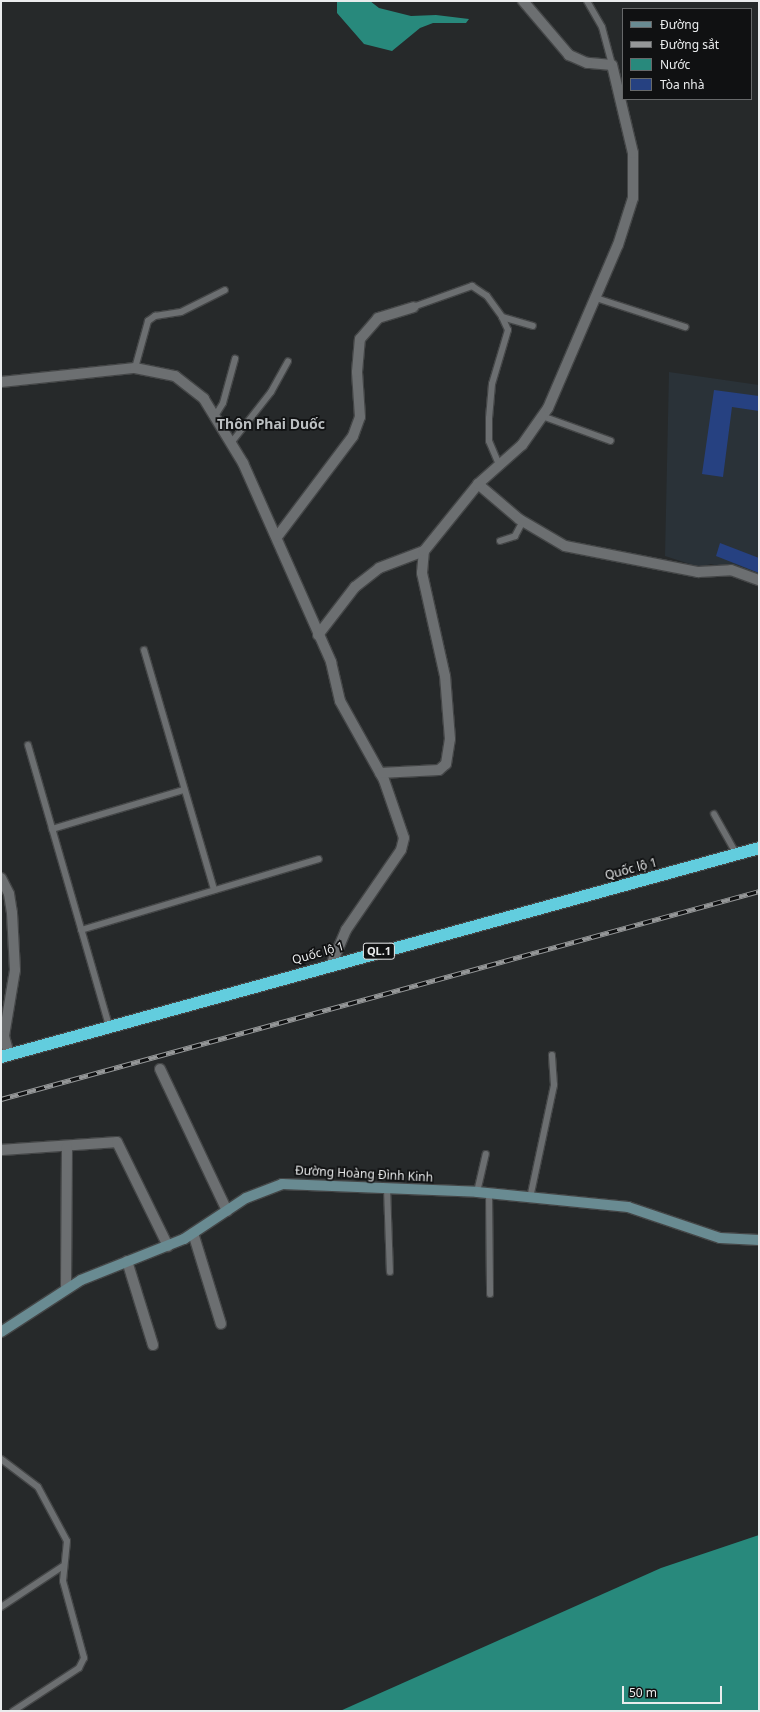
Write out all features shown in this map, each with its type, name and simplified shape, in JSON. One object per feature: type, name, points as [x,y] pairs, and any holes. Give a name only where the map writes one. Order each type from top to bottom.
[{"type":"highway","name":"Quốc lộ 1","points":[[5,1056],[332,963],[737,855],[758,846]]},
{"type":"street","points":[[318,635],[355,587],[379,568],[424,551],[478,484],[522,445],[542,416],[596,298],[633,198],[632,153],[612,65],[587,63],[569,56],[525,4]]},
{"type":"street","points":[[277,537],[353,436],[360,417],[357,372],[360,339],[378,318],[413,307]]},
{"type":"street","points":[[1,382],[135,368],[186,382],[215,416],[231,443],[277,537],[318,635],[332,662],[340,701],[380,773],[404,838],[401,850],[346,930],[332,963]]},
{"type":"street","points":[[478,484],[523,522],[580,551],[616,554],[698,572],[730,570],[759,580]]},
{"type":"street","points":[[380,773],[440,770],[446,764],[450,739],[445,676],[422,573],[424,551]]},
{"type":"street","points":[[1,878],[12,913],[15,970],[2,1035],[5,1056]]},
{"type":"street","points":[[160,1069],[227,1211]]},
{"type":"street","points":[[1,1150],[116,1142],[168,1246]]},
{"type":"street","points":[[66,1289],[67,1146]]},
{"type":"street","name":"Đường Hoàng Đình Kinh","points":[[1,1332],[66,1289],[127,1261],[168,1246],[194,1234],[258,1191],[282,1184],[477,1192],[628,1207],[724,1239],[759,1240]]},
{"type":"street","points":[[194,1234],[221,1324]]},
{"type":"street","points":[[127,1261],[153,1345]]},
{"type":"lane","points":[[586,1],[602,27],[612,65]]},
{"type":"lane","points":[[413,307],[472,286],[487,296],[502,317],[508,330],[492,384],[489,418],[489,441],[499,465]]},
{"type":"lane","points":[[135,368],[148,321],[155,316],[181,312],[225,290]]},
{"type":"lane","points":[[596,298],[685,327]]},
{"type":"lane","points":[[502,317],[533,326]]},
{"type":"lane","points":[[215,416],[223,403],[235,359]]},
{"type":"lane","points":[[231,443],[271,392],[288,361]]},
{"type":"lane","points":[[542,416],[611,441]]},
{"type":"lane","points":[[500,541],[515,536],[523,522]]},
{"type":"lane","points":[[144,650],[214,890]]},
{"type":"lane","points":[[28,746],[109,1026]]},
{"type":"lane","points":[[52,829],[184,790]]},
{"type":"lane","points":[[714,814],[737,855]]},
{"type":"lane","points":[[81,930],[319,859]]},
{"type":"lane","points":[[530,1198],[551,1102],[552,1054]]},
{"type":"lane","points":[[477,1192],[486,1154]]},
{"type":"lane","points":[[387,1188],[390,1272]]},
{"type":"lane","points":[[489,1193],[490,1294]]},
{"type":"lane","points":[[1,1459],[27,1475],[52,1510],[67,1542],[63,1566],[64,1587],[84,1663],[13,1711]]},
{"type":"lane","points":[[1,1607],[63,1566]]},
{"type":"shaded area","points":[[669,372],[759,385],[759,579],[711,564],[699,567],[665,556]]},
{"type":"water","points":[[337,1],[370,1],[379,8],[411,16],[436,15],[469,19],[466,23],[433,23],[420,28],[392,51],[364,44],[337,13]]},
{"type":"water","points":[[759,1535],[759,1711],[340,1711],[661,1568]]},
{"type":"building","points":[[714,390],[759,396],[759,411],[732,407],[723,477],[702,474]]},
{"type":"building","points":[[720,543],[759,558],[759,573],[716,556]]},
{"type":"railway","points":[[1,1099],[759,891]]},
{"type":"district","name":"Thôn Phai Duốc","points":[[271,424]]}]
